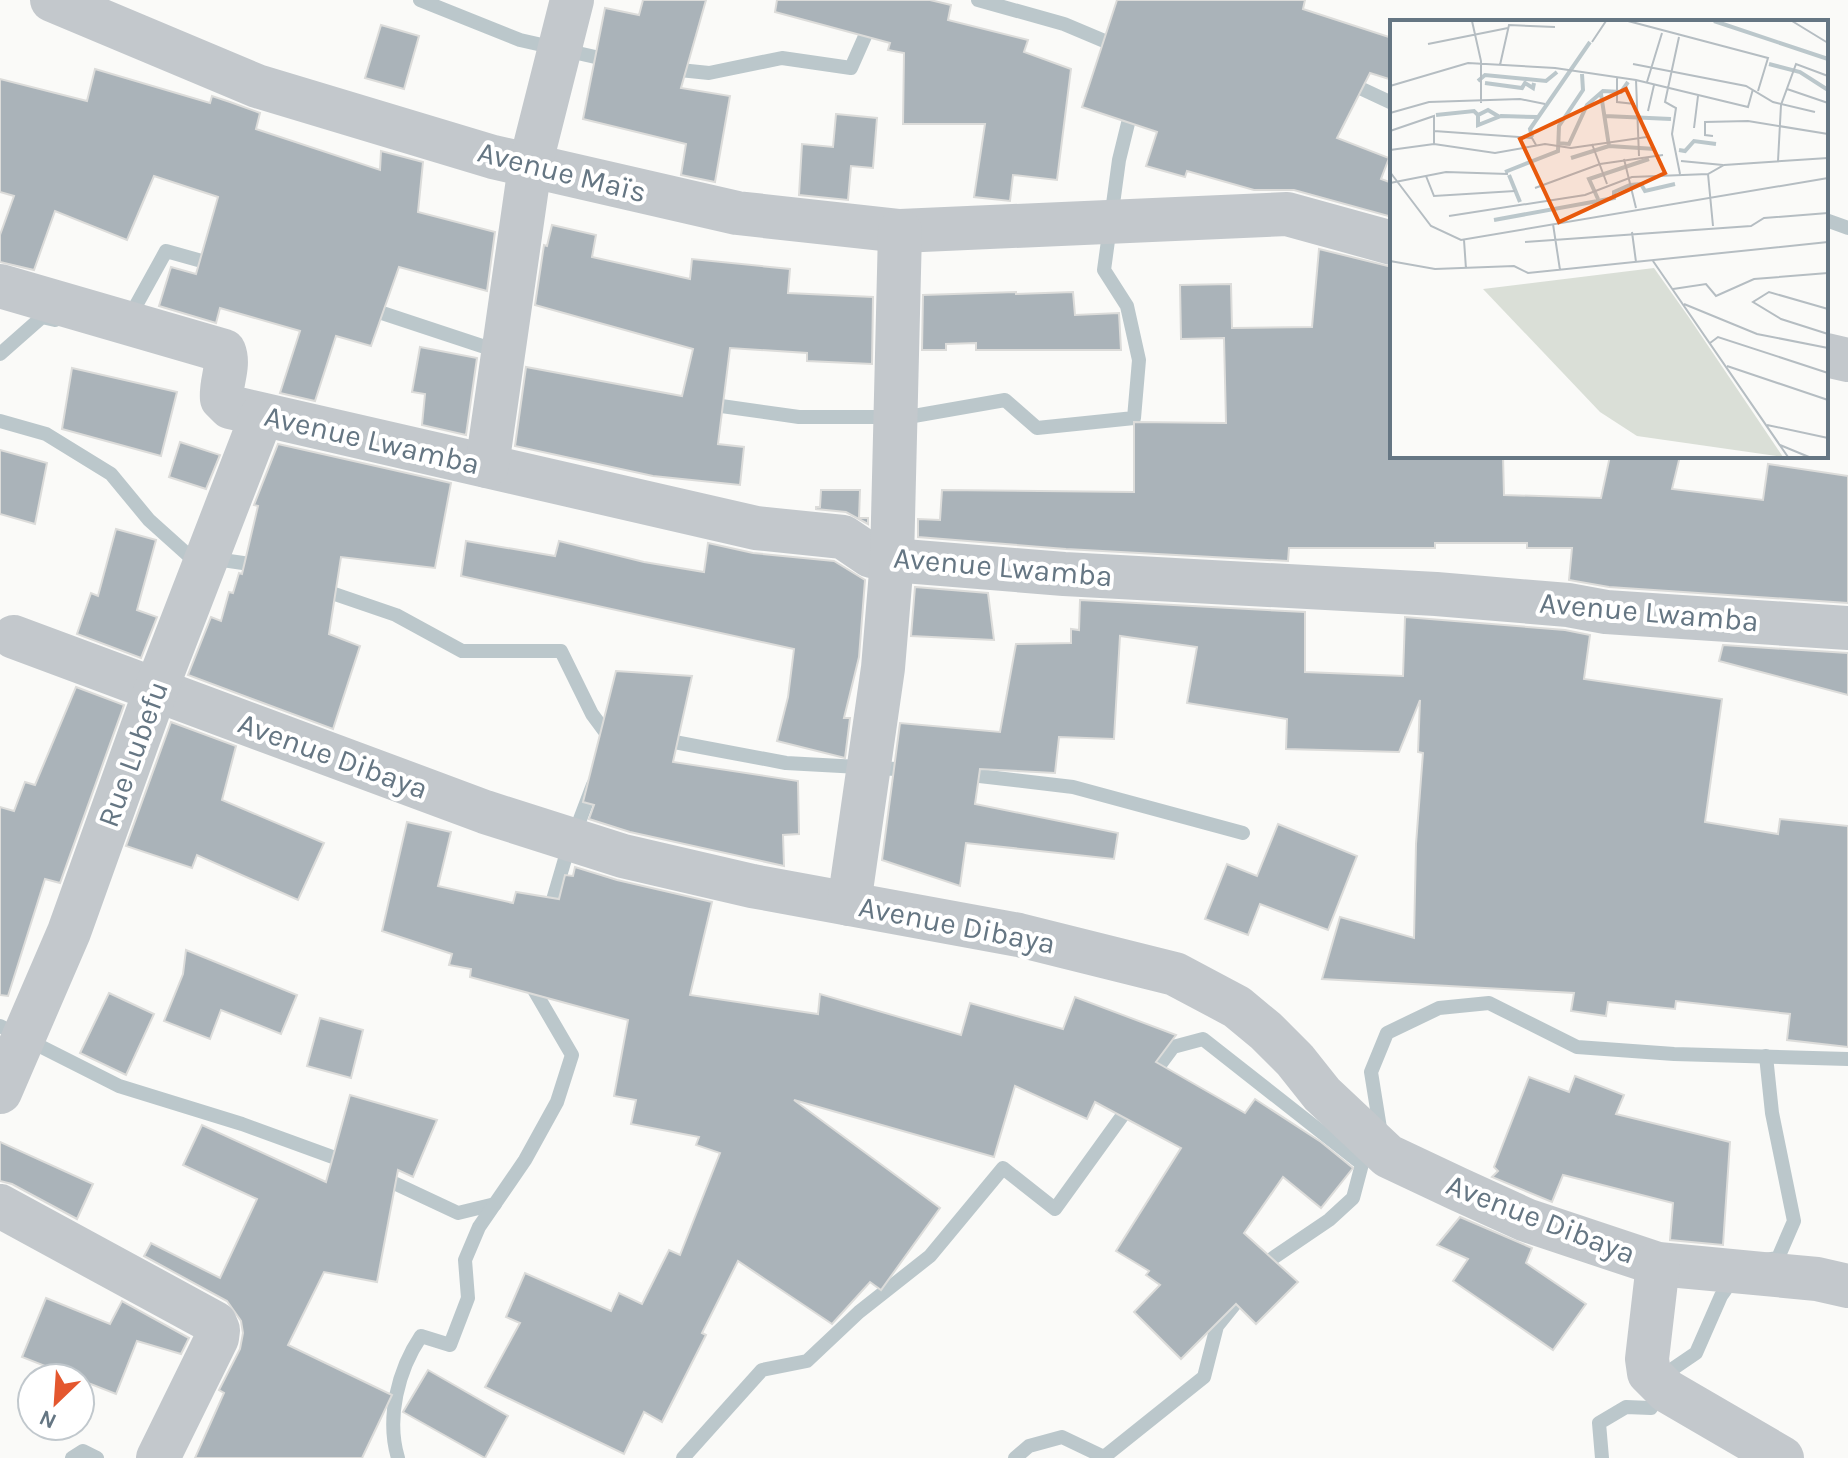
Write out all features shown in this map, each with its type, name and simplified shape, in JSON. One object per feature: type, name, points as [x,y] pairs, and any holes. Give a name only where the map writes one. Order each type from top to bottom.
[{"type":"street","name":"Avenue Maïs","points":[[52,0],[257,86],[530,166],[737,213],[900,231],[1287,214],[1390,242]]},
{"type":"street","points":[[487,466],[530,166],[572,0]]},
{"type":"street","points":[[849,904],[883,668],[892,560],[900,231]]},
{"type":"street","name":"Avenue Lwamba","points":[[0,286],[224,351],[227,363],[221,387],[222,399],[230,407],[756,528],[843,537],[871,556],[892,560],[1064,574],[1436,594],[1568,605],[1606,612],[1848,628]]},
{"type":"street","points":[[1828,355],[1848,360]]},
{"type":"street","name":"Rue Lubefu","points":[[0,1092],[69,932],[155,692],[262,415]]},
{"type":"street","name":"Avenue Dibaya","points":[[14,637],[155,692],[485,812],[623,856],[738,883],[1019,935],[1175,974],[1237,1007],[1266,1031],[1295,1060],[1322,1094],[1388,1156],[1526,1220],[1658,1264],[1817,1279],[1848,1286]]},
{"type":"street","points":[[0,1206],[211,1318],[215,1323],[217,1338],[158,1458]]},
{"type":"street","points":[[1658,1264],[1647,1359],[1649,1373],[1667,1391],[1782,1458]]},
{"type":"building","points":[[643,0],[706,0],[681,88],[730,96],[715,182],[681,175],[686,144],[583,119],[605,8],[639,15]]},
{"type":"building","points":[[777,0],[930,0],[951,5],[948,20],[1028,40],[1024,52],[1071,69],[1057,180],[1013,175],[1010,201],[974,197],[985,124],[903,124],[904,53],[888,50],[890,43],[775,12]]},
{"type":"building","points":[[1117,0],[1305,0],[1303,9],[1390,37],[1390,79],[1370,73],[1337,138],[1389,158],[1381,179],[1390,182],[1390,216],[1294,190],[1254,190],[1187,171],[1185,177],[1146,166],[1157,132],[1082,107]]},
{"type":"building","points":[[381,25],[419,36],[404,89],[365,78]]},
{"type":"building","points":[[95,69],[210,103],[212,96],[230,102],[260,113],[256,129],[380,170],[381,151],[423,162],[418,212],[495,232],[487,291],[399,267],[371,346],[336,336],[315,401],[280,393],[300,331],[220,308],[216,323],[159,306],[171,267],[196,274],[218,197],[154,176],[127,240],[55,211],[34,270],[0,262],[0,235],[14,196],[0,192],[0,79],[87,101]]},
{"type":"building","points":[[836,114],[877,118],[873,168],[851,166],[848,200],[799,195],[802,144],[833,147]]},
{"type":"building","points":[[552,225],[596,235],[592,257],[690,279],[692,259],[790,269],[788,293],[873,297],[872,364],[807,361],[807,353],[730,348],[718,444],[744,447],[740,485],[653,476],[515,446],[526,367],[682,396],[693,349],[535,305],[544,245],[547,246]]},
{"type":"building","points":[[1319,249],[1390,267],[1390,458],[1503,458],[1504,495],[1601,498],[1610,458],[1680,458],[1672,489],[1763,500],[1768,464],[1848,476],[1848,603],[1609,587],[1569,580],[1572,548],[1527,548],[1527,543],[1435,543],[1435,548],[1289,548],[1288,561],[918,537],[918,519],[940,520],[942,490],[1134,492],[1134,422],[1226,423],[1224,338],[1181,339],[1180,285],[1231,284],[1232,328],[1312,327]]},
{"type":"building","points":[[1073,292],[1075,315],[1119,313],[1121,350],[976,350],[976,343],[946,344],[946,350],[922,350],[923,295]]},
{"type":"building","points":[[420,347],[477,358],[466,435],[422,425],[425,394],[412,392]]},
{"type":"building","points":[[72,368],[177,392],[161,456],[62,429]]},
{"type":"building","points":[[180,442],[220,455],[206,489],[169,477]]},
{"type":"building","points":[[278,444],[451,483],[435,568],[341,557],[329,634],[360,646],[333,729],[188,675],[211,617],[221,621],[229,592],[233,593],[239,573],[242,574],[258,506],[254,505]]},
{"type":"building","points":[[0,450],[47,463],[35,524],[0,514]]},
{"type":"building","points":[[821,490],[860,490],[859,518],[868,518],[868,524],[846,512],[816,509],[820,507]]},
{"type":"building","points":[[116,529],[156,540],[137,610],[157,617],[141,658],[77,634],[91,593],[98,596]]},
{"type":"building","points":[[466,541],[555,556],[559,541],[644,562],[704,572],[708,543],[753,553],[834,561],[865,580],[859,657],[844,718],[850,718],[845,758],[777,741],[788,697],[794,649],[461,576]]},
{"type":"building","points":[[915,587],[988,593],[994,640],[911,636]]},
{"type":"building","points":[[1080,600],[1305,612],[1305,672],[1403,676],[1405,617],[1565,630],[1590,635],[1584,679],[1722,699],[1705,822],[1778,834],[1780,819],[1848,826],[1848,1047],[1787,1040],[1790,1014],[1676,1001],[1675,1009],[1608,1002],[1606,1016],[1571,1011],[1574,993],[1322,979],[1340,917],[1414,938],[1416,844],[1423,753],[1418,752],[1420,700],[1399,752],[1286,749],[1287,719],[1187,703],[1197,647],[1120,636],[1114,739],[1059,737],[1055,773],[980,769],[975,804],[1118,833],[1114,859],[966,843],[960,886],[882,860],[900,723],[1000,732],[1016,644],[1071,643],[1071,629],[1079,630]]},
{"type":"building","points":[[1723,645],[1848,653],[1848,695],[1719,661]]},
{"type":"building","points":[[616,671],[692,676],[673,762],[798,781],[799,834],[783,835],[784,866],[630,832],[589,819],[594,805],[583,802]]},
{"type":"building","points":[[76,687],[124,705],[60,883],[45,879],[8,996],[0,995],[0,807],[14,811],[25,782],[35,785]]},
{"type":"building","points":[[171,722],[236,746],[222,800],[324,843],[298,900],[197,855],[192,868],[126,846]]},
{"type":"building","points":[[407,822],[451,832],[438,886],[513,903],[516,892],[559,899],[565,875],[573,876],[575,867],[712,902],[690,995],[818,1014],[820,994],[961,1035],[970,1003],[1063,1029],[1075,997],[1176,1035],[1156,1062],[1245,1113],[1255,1099],[1321,1142],[1353,1168],[1321,1208],[1283,1177],[1244,1233],[1298,1282],[1256,1324],[1236,1304],[1181,1359],[1134,1312],[1160,1285],[1146,1275],[1149,1271],[1116,1251],[1181,1148],[1095,1102],[1087,1119],[1015,1086],[994,1157],[794,1100],[940,1208],[881,1290],[870,1282],[832,1324],[738,1261],[702,1333],[706,1335],[662,1422],[644,1412],[624,1454],[485,1387],[520,1323],[506,1317],[525,1273],[611,1311],[619,1293],[642,1304],[669,1250],[680,1255],[720,1153],[696,1145],[699,1137],[631,1124],[636,1100],[614,1096],[628,1020],[470,977],[471,969],[449,965],[452,954],[382,931]]},
{"type":"building","points":[[1278,824],[1357,856],[1328,930],[1260,904],[1248,935],[1205,919],[1227,864],[1257,876]]},
{"type":"building","points":[[186,950],[297,995],[281,1034],[221,1010],[210,1039],[164,1021],[183,974]]},
{"type":"building","points":[[109,993],[154,1014],[126,1075],[80,1053]]},
{"type":"building","points":[[320,1018],[363,1030],[351,1078],[307,1066]]},
{"type":"building","points":[[1575,1076],[1624,1095],[1616,1114],[1730,1142],[1723,1245],[1670,1240],[1673,1203],[1563,1175],[1552,1202],[1492,1177],[1498,1171],[1494,1167],[1529,1077],[1569,1092]]},
{"type":"building","points":[[350,1095],[437,1120],[413,1177],[398,1170],[377,1282],[324,1272],[288,1345],[392,1395],[362,1458],[195,1458],[224,1393],[219,1390],[240,1349],[243,1333],[241,1321],[227,1301],[144,1256],[151,1243],[220,1278],[257,1199],[183,1165],[202,1125],[326,1182]]},
{"type":"building","points":[[0,1142],[93,1184],[77,1219],[12,1184],[0,1181]]},
{"type":"building","points":[[1460,1217],[1532,1248],[1526,1263],[1586,1304],[1553,1350],[1453,1281],[1468,1259],[1437,1245]]},
{"type":"building","points":[[46,1298],[110,1324],[122,1301],[189,1338],[181,1354],[137,1341],[116,1394],[96,1386],[96,1362],[35,1362],[22,1357]]},
{"type":"building","points":[[428,1370],[508,1416],[485,1458],[403,1412]]},
{"type":"waterway","points":[[420,0],[520,40],[613,61]]},
{"type":"waterway","points":[[670,69],[709,73],[782,58],[851,68],[881,0]]},
{"type":"waterway","points":[[978,0],[1064,24],[1121,48]]},
{"type":"waterway","points":[[1347,82],[1390,102]]},
{"type":"waterway","points":[[707,404],[799,417],[908,417],[1005,400],[1037,428],[1134,418],[1139,360],[1127,306],[1104,270],[1119,160],[1132,107]]},
{"type":"waterway","points":[[1828,221],[1848,228]]},
{"type":"waterway","points":[[125,312],[134,309],[166,251],[216,265]]},
{"type":"waterway","points":[[367,308],[485,347],[497,355]]},
{"type":"waterway","points":[[0,354],[42,317],[55,320]]},
{"type":"waterway","points":[[0,421],[46,434],[111,474],[149,520],[188,555],[262,569]]},
{"type":"waterway","points":[[320,589],[396,615],[462,651],[561,651],[592,714],[612,741]]},
{"type":"waterway","points":[[661,742],[786,763],[914,770]]},
{"type":"waterway","points":[[962,774],[1073,787],[1243,833]]},
{"type":"waterway","points":[[548,917],[565,859],[593,785]]},
{"type":"waterway","points":[[398,1458],[394,1411],[406,1364],[421,1336],[450,1345],[468,1298],[465,1260],[479,1227],[525,1160],[557,1102],[572,1055],[530,983],[531,979]]},
{"type":"waterway","points":[[1261,1273],[1273,1258],[1329,1220],[1353,1198],[1362,1164],[1380,1128],[1371,1072],[1387,1033],[1439,1008],[1489,1003],[1577,1047],[1674,1054],[1848,1059]]},
{"type":"waterway","points":[[0,1026],[119,1086],[242,1124],[349,1163]]},
{"type":"waterway","points":[[1150,1078],[1173,1047],[1203,1039],[1362,1164]]},
{"type":"waterway","points":[[1765,1260],[1778,1258],[1794,1221],[1772,1113],[1766,1056]]},
{"type":"waterway","points":[[683,1458],[762,1370],[807,1361],[859,1312],[930,1256],[1003,1168],[1055,1209],[1133,1101]]},
{"type":"waterway","points":[[379,1176],[458,1213],[495,1204]]},
{"type":"waterway","points":[[1602,1458],[1599,1423],[1626,1407],[1651,1408],[1674,1368],[1696,1353],[1721,1296],[1733,1279]]},
{"type":"waterway","points":[[1015,1458],[1029,1446],[1062,1437],[1104,1457],[1204,1377],[1217,1326],[1242,1295]]},
{"type":"waterway","points":[[72,1458],[83,1451],[97,1458]]}]
